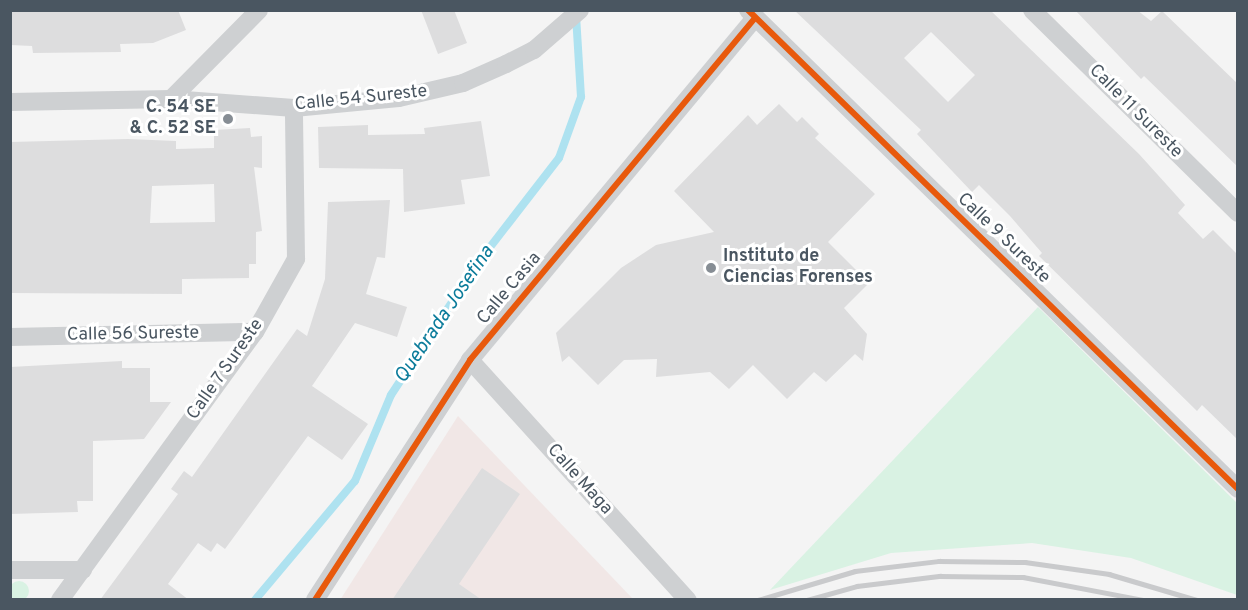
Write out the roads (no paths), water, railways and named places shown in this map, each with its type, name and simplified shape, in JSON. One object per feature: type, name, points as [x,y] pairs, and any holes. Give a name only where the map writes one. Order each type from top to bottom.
[{"type":"street","points":[[171,99],[260,10]]},
{"type":"street","name":"Calle 54 Sureste","points":[[10,102],[171,99],[294,108],[399,98],[463,83],[534,50],[580,10]]},
{"type":"street","name":"Calle 11 Sureste","points":[[1032,10],[1238,213]]},
{"type":"street","name":"Calle Casia","points":[[315,600],[470,360],[751,14]]},
{"type":"street","name":"Calle 9 Sureste","points":[[751,14],[1238,489]]},
{"type":"street","name":"Calle 7 Sureste","points":[[60,600],[255,332],[296,259],[294,108]]},
{"type":"street","name":"Calle 56 Sureste","points":[[10,337],[255,332]]},
{"type":"street","name":"Calle Maga","points":[[470,360],[688,600]]},
{"type":"street","points":[[10,570],[82,570]]},
{"type":"waterway","name":"Quebrada Josefina","points":[[255,600],[355,481],[391,395],[477,264],[559,158],[581,97],[576,16]]},
{"type":"railway","points":[[758,600],[855,571],[939,561],[1025,562],[1109,574],[1197,600]]},
{"type":"railway","points":[[807,600],[857,586],[940,576],[1023,577],[1144,600]]},
{"type":"place","name":"C. 54 SE & C. 52 SE","points":[[228,119]]},
{"type":"place","name":"Instituto de Ciencias Forenses","points":[[711,268]]}]
